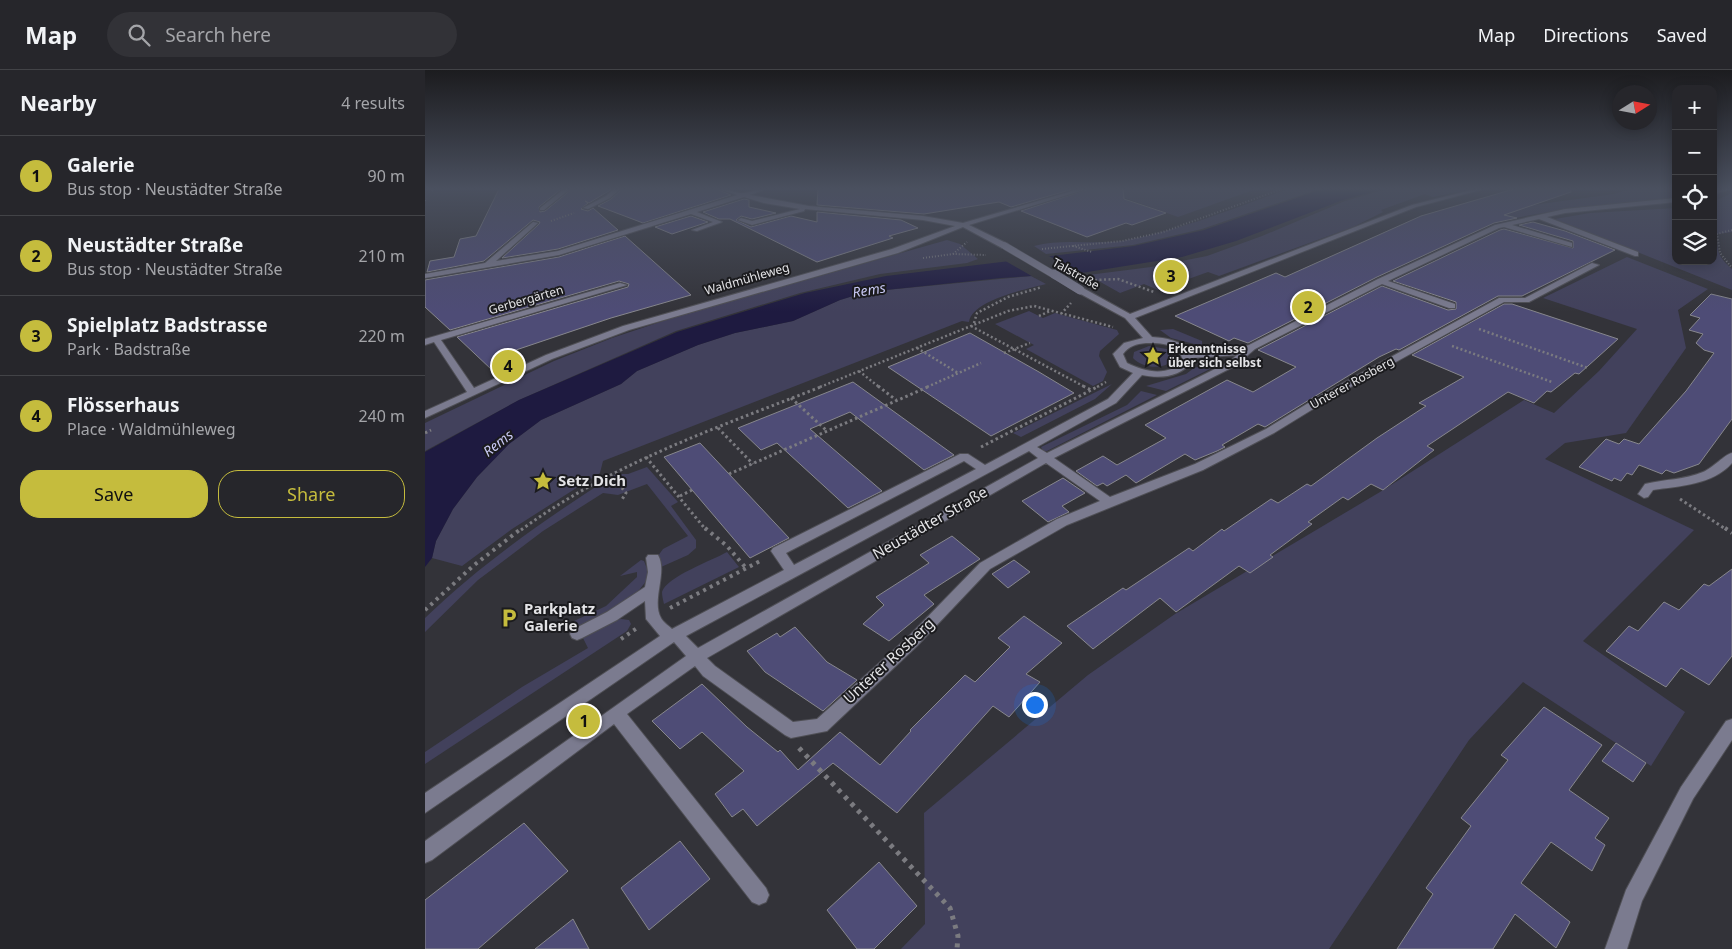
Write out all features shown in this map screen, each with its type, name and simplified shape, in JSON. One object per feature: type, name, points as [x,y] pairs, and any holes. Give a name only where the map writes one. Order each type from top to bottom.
[{"type":"street","points":[[488,265],[526,230]]},
{"type":"street","points":[[425,276],[579,248],[632,230]]},
{"type":"street","name":"Waldmühleweg","points":[[425,415],[549,358],[626,328],[895,251],[950,230]]},
{"type":"street","name":"Talstraße","points":[[973,230],[1005,246],[1129,317],[1143,329],[1149,340]]},
{"type":"street","points":[[1129,317],[1352,230]]},
{"type":"street","name":"Neustädter Straße","points":[[425,853],[616,712],[696,657],[1046,458],[1220,370],[1252,348],[1381,280],[1487,230]]},
{"type":"street","points":[[1522,230],[1569,245]]},
{"type":"street","points":[[1574,230],[1635,254]]},
{"type":"street","name":"Unterer Rosberg","points":[[653,619],[709,671],[791,730],[821,726],[912,642],[985,566],[1062,522],[1216,458],[1502,300],[1526,300],[1595,264]]},
{"type":"street","points":[[1381,280],[1452,306]]},
{"type":"street","name":"Gerbergärten","points":[[425,342],[623,285]]},
{"type":"street","points":[[435,339],[472,392]]},
{"type":"street","points":[[1149,340],[1177,345],[1188,355],[1188,361],[1177,371],[1154,374],[1139,372],[1123,365],[1119,354],[1127,344],[1149,340]]},
{"type":"street","name":"Neustädter Straße","points":[[1188,355],[1233,353],[1252,348]]},
{"type":"street","name":"Neustädter Straße","points":[[425,804],[673,636],[1104,406],[1118,395],[1139,372]]},
{"type":"street","points":[[1029,446],[1109,502]]},
{"type":"street","points":[[792,572],[778,552],[964,456]]},
{"type":"street","name":"Neustädter Straße","points":[[964,456],[984,469]]},
{"type":"street","points":[[1644,494],[1649,487],[1711,474],[1723,467],[1732,456]]},
{"type":"street","points":[[653,558],[655,572],[651,590],[653,619]]},
{"type":"street","points":[[577,634],[651,590]]},
{"type":"street","points":[[616,712],[759,896]]},
{"type":"street","points":[[1615,949],[1633,897],[1687,793],[1732,726]]},
{"type":"path","points":[[1041,250],[1122,241],[1166,230]]},
{"type":"path","points":[[1732,230],[1717,234],[1717,249],[1721,259],[1732,268]]},
{"type":"path","points":[[969,240],[953,254],[990,255]]},
{"type":"path","points":[[1072,246],[1092,252]]},
{"type":"path","points":[[425,610],[501,544],[602,478],[646,457],[1008,311],[1034,306],[1110,326]]},
{"type":"path","points":[[1039,316],[1050,311]]},
{"type":"path","points":[[971,326],[1016,348],[1091,390]]},
{"type":"path","points":[[1475,328],[1587,368]]},
{"type":"path","points":[[1004,353],[1030,343]]},
{"type":"path","points":[[1453,344],[1451,346],[1465,349],[1552,382]]},
{"type":"path","points":[[917,347],[958,373]]},
{"type":"path","points":[[729,474],[981,363]]},
{"type":"path","points":[[858,371],[896,400]]},
{"type":"path","points":[[964,456],[1109,379]]},
{"type":"path","points":[[791,398],[827,431]]},
{"type":"path","points":[[718,428],[753,464]]},
{"type":"path","points":[[646,457],[707,531],[727,546],[746,568]]},
{"type":"path","points":[[602,478],[622,488],[626,493],[621,501]]},
{"type":"path","points":[[680,496],[692,490]]},
{"type":"path","points":[[1681,500],[1732,533]]},
{"type":"path","points":[[621,639],[653,619],[778,552]]},
{"type":"path","points":[[807,756],[950,908],[958,936],[957,949]]},
{"type":"shaded area","points":[[1198,230],[1133,245],[1046,254],[1034,246],[1055,242],[1122,241],[1164,231]]},
{"type":"shaded area","points":[[1276,230],[1345,230],[1219,276],[1208,272],[1158,290],[1144,284],[1120,293],[1088,275],[1151,267],[1207,256]]},
{"type":"shaded area","points":[[1582,230],[1672,230],[1672,265],[1717,265],[1717,240],[1719,254],[1732,269],[1732,290]]},
{"type":"shaded area","points":[[1717,230],[1732,230],[1732,232],[1717,234]]},
{"type":"shaded area","points":[[947,240],[960,244],[978,259],[967,263],[880,274],[800,293],[676,331],[519,400],[425,451],[425,423],[554,361],[612,338],[678,316]]},
{"type":"shaded area","points":[[1627,257],[1708,289],[1678,310],[1686,348],[1626,433],[1565,443],[1545,459],[1694,530],[1583,641],[1685,712],[1651,766],[1523,682],[1469,740],[1329,949],[901,949],[925,924],[924,813],[1088,675],[1175,614],[1380,492],[1524,400],[1554,413],[1599,371],[1637,329],[1543,298]]},
{"type":"shaded area","points":[[1031,276],[1046,284],[1014,292],[990,302],[972,314],[969,322],[962,321],[603,461],[600,473],[512,529],[462,566],[432,558],[436,541],[453,509],[477,477],[509,444],[541,420],[621,384],[637,371],[698,345],[735,333],[793,321],[840,300],[866,292]]},
{"type":"shaded area","points":[[1029,311],[1043,318],[1055,313],[1117,330],[1119,334],[1100,351],[1099,356],[1107,372],[1103,381],[1093,386],[1026,349],[1034,345],[995,324]]},
{"type":"shaded area","points":[[1173,329],[1202,341],[1202,346],[1171,338],[1160,330]]},
{"type":"shaded area","points":[[1149,346],[1167,349],[1174,356],[1173,359],[1165,365],[1153,367],[1142,364],[1133,358],[1134,352]]},
{"type":"shaded area","points":[[1210,363],[1212,368],[1166,391],[1146,386],[1186,374],[1194,368]]},
{"type":"shaded area","points":[[1112,384],[1095,399],[1021,437],[1013,433]]},
{"type":"shaded area","points":[[1141,391],[1157,395],[1047,451],[1043,451],[1041,447],[1127,405]]},
{"type":"shaded area","points":[[647,467],[678,502],[671,506],[696,540],[696,548],[688,555],[661,567],[658,556],[663,549],[688,536],[647,484],[618,495],[603,493],[543,531],[478,580],[425,632],[425,618],[447,597],[517,541],[616,474],[628,474]]},
{"type":"shaded area","points":[[727,552],[739,567],[664,604],[662,592],[665,586],[691,569]]},
{"type":"shaded area","points":[[641,560],[644,561],[650,576],[633,598],[579,628],[573,628],[571,625],[574,621],[606,606],[637,577],[637,572],[620,576]]},
{"type":"shaded area","points":[[614,620],[629,620],[631,624],[627,631],[425,764],[425,752],[522,687],[588,648],[583,638]]},
{"type":"water","name":"Rems","points":[[1204,230],[1265,230],[1236,241],[1182,257],[1081,273],[1001,278],[866,292],[840,300],[793,321],[735,333],[698,345],[637,371],[621,384],[541,420],[509,444],[477,477],[453,509],[436,541],[432,558],[425,567],[425,452],[519,400],[677,332],[805,293],[886,276],[1134,246]]},
{"type":"pier","points":[[1045,254],[1085,275],[1035,278],[1002,259]]},
{"type":"building","points":[[479,230],[521,230],[484,261],[427,272],[430,261],[454,257],[460,239],[476,236]]},
{"type":"building","points":[[532,230],[618,230],[558,249],[502,258]]},
{"type":"building","points":[[662,230],[684,230],[672,234]]},
{"type":"building","points":[[752,230],[911,230],[889,236],[893,238],[817,262]]},
{"type":"building","points":[[1069,230],[1106,230],[1087,237]]},
{"type":"building","points":[[1390,230],[1479,230],[1377,277],[1248,343],[1234,338],[1229,341],[1175,316],[1276,273],[1285,277]]},
{"type":"building","points":[[1500,230],[1508,230],[1573,248],[1573,241],[1536,230],[1562,230],[1615,250],[1522,296],[1498,296],[1399,350],[1396,349],[1379,357],[1265,427],[1258,424],[1222,445],[1225,447],[1217,451],[1195,460],[1185,454],[1136,483],[1126,475],[1107,486],[1103,483],[1097,486],[1076,471],[1103,456],[1117,465],[1166,438],[1145,425],[1227,380],[1253,392],[1296,367],[1258,350],[1382,286],[1448,310],[1456,309],[1456,302],[1393,281]]},
{"type":"building","points":[[625,236],[691,295],[611,318],[507,353],[524,362],[499,373],[492,370],[457,337],[628,287],[629,284],[619,281],[450,330],[425,307],[425,280],[559,257]]},
{"type":"building","points":[[1711,294],[1732,299],[1732,419],[1699,464],[1674,473],[1666,470],[1662,474],[1639,465],[1632,475],[1627,473],[1621,481],[1614,478],[1612,481],[1579,467],[1606,439],[1619,444],[1624,439],[1639,444],[1686,391],[1714,353],[1704,350],[1696,343],[1703,334],[1689,330],[1700,318],[1690,315]]},
{"type":"building","points":[[1504,304],[1512,304],[1618,339],[1579,374],[1575,373],[1551,392],[1547,391],[1534,403],[1508,392],[1427,446],[1434,450],[1383,490],[1371,484],[1348,500],[1343,497],[1308,522],[1312,524],[1270,555],[1273,557],[1250,573],[1239,566],[1176,612],[1160,598],[1093,649],[1067,626],[1123,588],[1126,590],[1189,548],[1193,551],[1222,529],[1224,531],[1271,499],[1278,503],[1307,484],[1311,486],[1377,438],[1426,406],[1419,403],[1464,377],[1412,355]]},
{"type":"building","points":[[970,333],[1074,393],[991,436],[888,367]]},
{"type":"building","points":[[853,382],[954,455],[924,470],[850,412],[810,429],[882,491],[848,508],[777,443],[761,450],[738,428]]},
{"type":"building","points":[[700,443],[789,538],[750,558],[664,457]]},
{"type":"building","points":[[1063,478],[1085,493],[1062,506],[1069,512],[1048,522],[1022,501]]},
{"type":"building","points":[[952,536],[980,559],[924,595],[934,604],[889,641],[863,624],[884,605],[876,597],[929,563],[920,555]]},
{"type":"building","points":[[1014,560],[1030,572],[1008,588],[992,574]]},
{"type":"building","points":[[1732,569],[1732,656],[1709,685],[1681,668],[1666,687],[1606,651],[1629,626],[1638,631],[1664,602],[1679,610],[1704,584],[1709,586]]},
{"type":"building","points":[[1024,616],[1062,643],[1026,674],[1040,682],[1009,717],[993,706],[897,813],[833,763],[757,826],[743,809],[732,817],[715,794],[744,771],[702,732],[680,749],[652,721],[702,684],[747,727],[778,752],[780,750],[798,770],[840,732],[880,765],[910,730],[965,675],[975,682],[1010,647],[998,638]]},
{"type":"building","points":[[795,627],[827,662],[857,680],[823,711],[765,672],[747,651],[777,633],[780,637]]},
{"type":"building","points":[[1544,707],[1602,745],[1569,790],[1609,818],[1595,838],[1605,845],[1592,871],[1551,842],[1521,883],[1570,922],[1556,948],[1515,914],[1493,949],[1397,949],[1433,894],[1426,888],[1471,826],[1461,818],[1508,760],[1501,755]]},
{"type":"building","points":[[1616,743],[1646,763],[1633,782],[1602,761]]},
{"type":"building","points":[[524,823],[568,871],[478,949],[425,949],[425,900]]},
{"type":"building","points":[[680,841],[710,879],[649,930],[621,888]]},
{"type":"building","points":[[879,862],[917,906],[874,949],[857,949],[827,910]]},
{"type":"building","points":[[573,919],[589,949],[535,949]]},
{"type":"place","name":"Spielplatz Badstrasse","points":[[1171,276]]},
{"type":"place","name":"Neustädter Straße","points":[[1308,307]]},
{"type":"place","name":"Erkenntnisse über sich selbst","points":[[1153,356]]},
{"type":"place","name":"Flösserhaus","points":[[508,366]]},
{"type":"place","name":"Setz Dich","points":[[543,481]]},
{"type":"place","name":"Parkplatz Galerie","points":[[509,618]]},
{"type":"place","name":"Galerie","points":[[584,721]]}]
